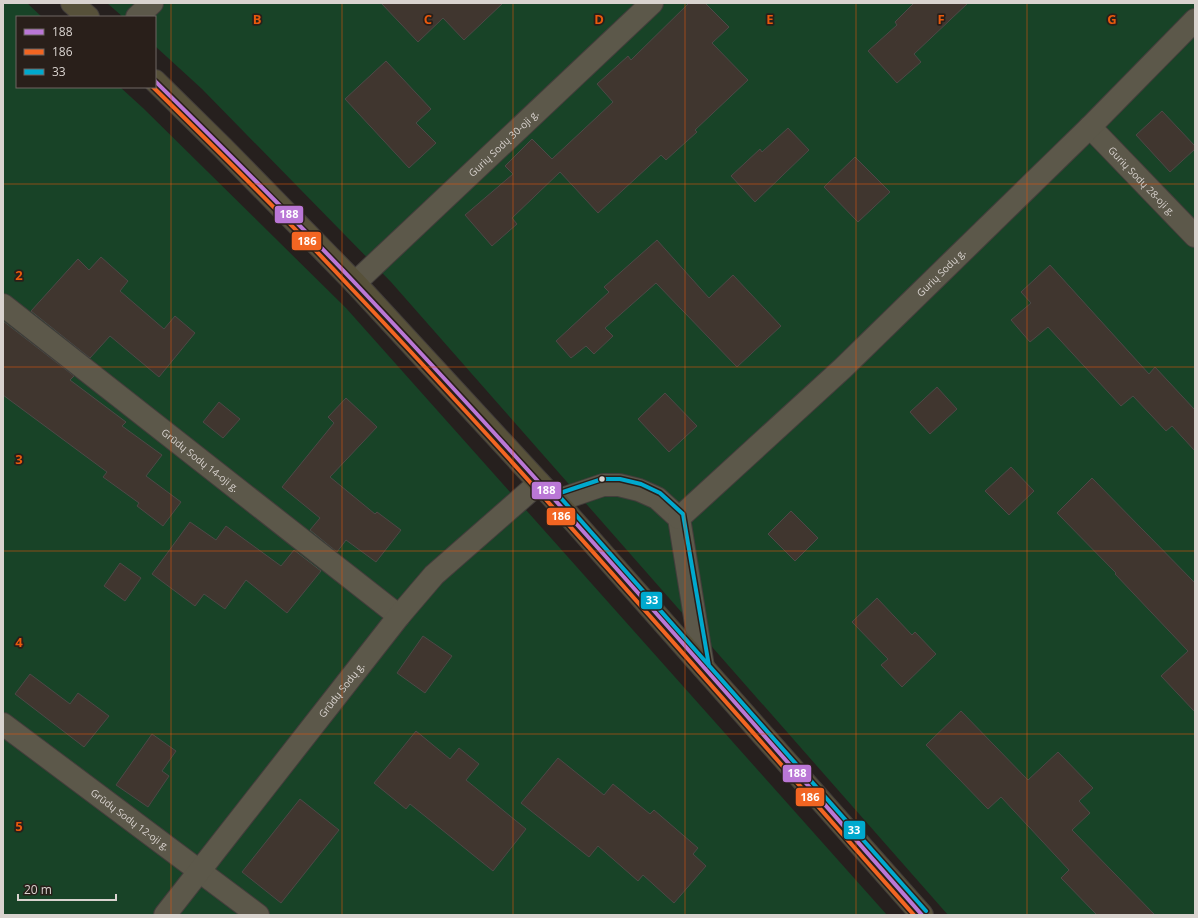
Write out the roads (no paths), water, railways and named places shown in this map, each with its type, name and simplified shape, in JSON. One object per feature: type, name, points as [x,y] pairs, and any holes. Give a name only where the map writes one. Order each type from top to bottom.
[{"type":"main road","points":[[72,3],[87,16]]},
{"type":"main road","points":[[156,83],[223,148],[355,283],[556,501],[922,915]]},
{"type":"street","points":[[138,16],[152,3]]},
{"type":"street","name":"Gurių Sodų 30-oji g.","points":[[355,283],[652,3]]},
{"type":"street","name":"Gurių Sodų g.","points":[[680,518],[843,368],[1090,127],[1195,20]]},
{"type":"street","name":"Gurių Sodų 28-oji g.","points":[[1090,127],[1195,236]]},
{"type":"street","name":"Grūdų Sodų 14-oji g.","points":[[3,305],[398,616]]},
{"type":"street","name":"Grūdų Sodų g.","points":[[164,915],[398,616],[434,575],[539,483]]},
{"type":"street","points":[[556,501],[603,485],[619,485],[639,490],[657,498],[680,518],[703,667]]},
{"type":"street","name":"Grūdų Sodų 12-oji g.","points":[[3,724],[258,915]]}]
